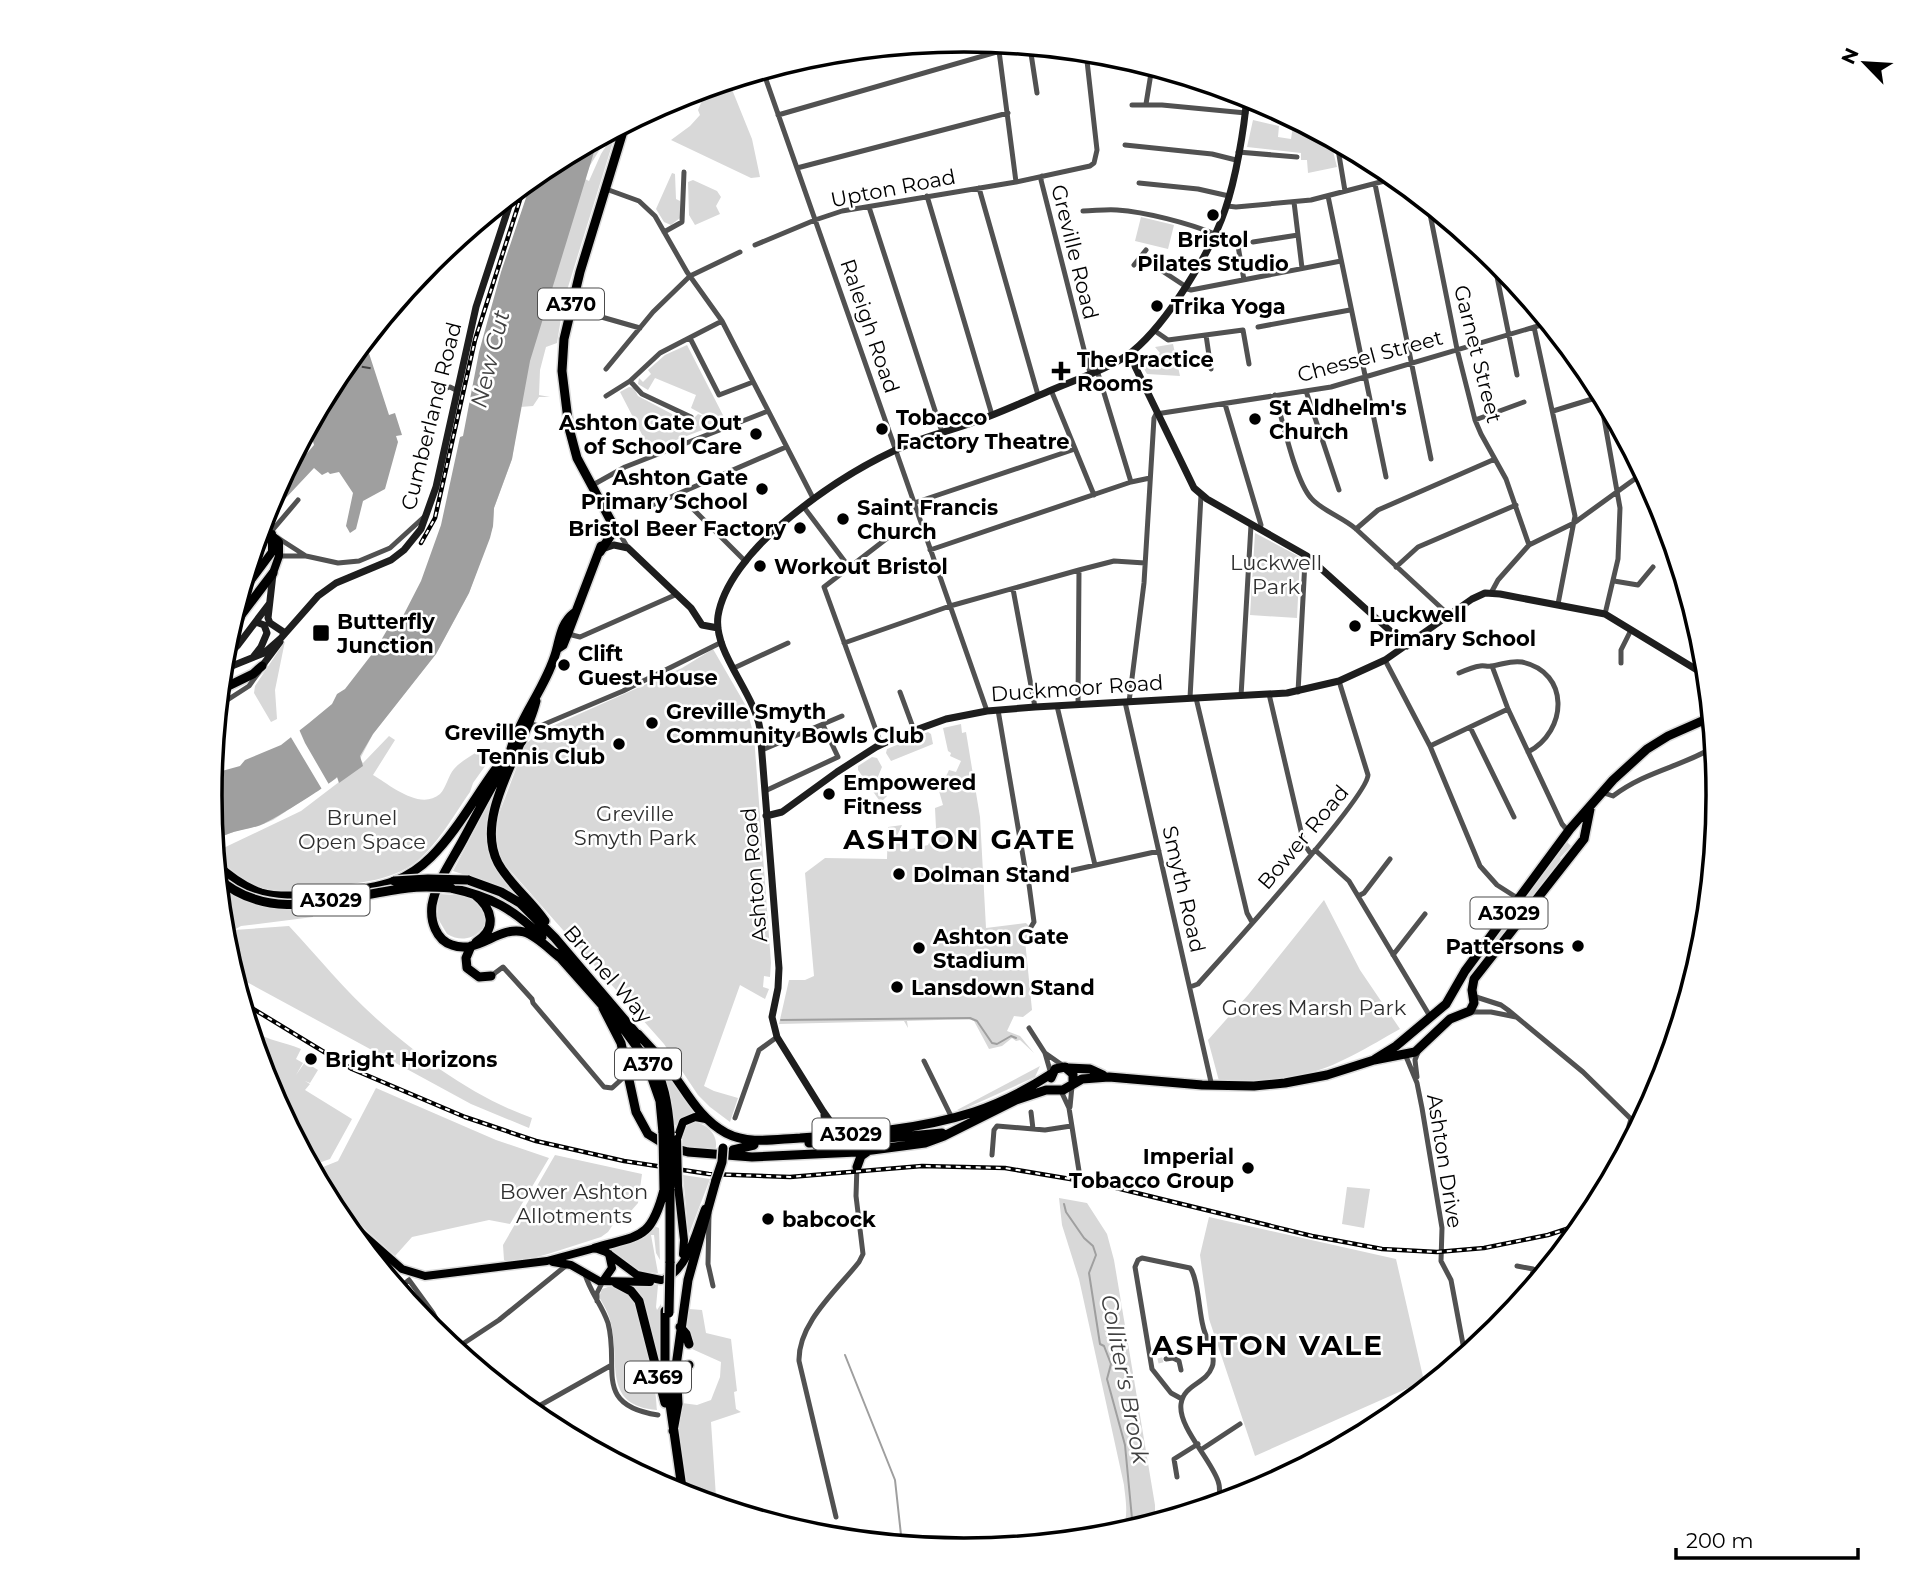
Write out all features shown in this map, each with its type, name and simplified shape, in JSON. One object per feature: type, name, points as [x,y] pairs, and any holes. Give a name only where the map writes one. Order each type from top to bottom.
[{"type":"highway","name":"A370","points":[[603,550],[609,518],[577,458],[564,400],[564,339],[570,308],[621,137]]},
{"type":"highway","name":"A3029","points":[[557,649],[563,645],[574,613],[603,550]]},
{"type":"highway","points":[[246,609],[273,573]]},
{"type":"highway","name":"A3029","points":[[559,957],[524,932],[509,932],[471,946],[450,945],[436,930],[432,914],[434,896],[517,742],[557,649],[557,641],[568,618],[574,613]]},
{"type":"highway","points":[[230,685],[253,674],[262,666]]},
{"type":"highway","name":"A3029","points":[[517,742],[530,724],[536,701]]},
{"type":"highway","name":"A3029","points":[[1374,1060],[1430,1018],[1453,996],[1465,971],[1601,792],[1647,749],[1702,721]]},
{"type":"highway","points":[[517,742],[495,810],[491,831],[492,848],[498,864],[541,916],[555,938]]},
{"type":"highway","name":"A3029","points":[[394,881],[430,858],[495,770],[508,758]]},
{"type":"highway","name":"A3029","points":[[603,1008],[621,1043],[636,1112],[643,1127],[658,1142],[669,1147],[688,1152],[742,1157],[857,1152],[925,1143],[1016,1100],[1057,1088],[1068,1088],[1073,1082],[1082,1079],[1109,1077],[1254,1086],[1327,1075],[1421,1049],[1445,1023],[1474,1005],[1474,979],[1584,839],[1590,809]]},
{"type":"highway","points":[[1578,844],[1571,841],[1570,830],[1580,827],[1584,830]]},
{"type":"highway","name":"Brunel Way","points":[[226,872],[248,887],[275,895],[310,895],[394,881],[428,879],[468,880],[501,892],[520,903],[555,938],[638,1034],[657,1069],[668,1100],[670,1189],[665,1369],[681,1481]]},
{"type":"highway","name":"Brunel Way","points":[[227,884],[250,897],[284,904],[407,888],[452,888],[495,900],[519,916],[542,937],[645,1058],[670,1135]]},
{"type":"highway","points":[[450,945],[475,942],[489,929],[491,917],[488,907],[471,892]]},
{"type":"highway","points":[[471,946],[466,958],[467,968],[479,978],[491,976]]},
{"type":"highway","points":[[1465,1012],[1454,1009],[1451,1004],[1453,996],[1463,990],[1473,995]]},
{"type":"highway","name":"A3029","points":[[638,1034],[679,1082],[719,1122],[749,1140]]},
{"type":"highway","points":[[1402,1040],[1400,1046],[1405,1054]]},
{"type":"highway","name":"A3029","points":[[710,1122],[736,1138],[749,1140],[841,1135],[860,1137],[977,1111],[1033,1085],[1058,1067],[1090,1069],[1109,1077]]},
{"type":"highway","points":[[1067,1067],[1073,1074],[1073,1082]]},
{"type":"highway","points":[[1051,1074],[1051,1082],[1057,1088]]},
{"type":"highway","name":"A3029","points":[[679,1082],[728,1149]]},
{"type":"highway","name":"A3029","points":[[1196,1083],[1211,1082],[1223,1085]]},
{"type":"highway","points":[[948,1107],[963,1115]]},
{"type":"highway","points":[[952,1118],[962,1123],[970,1123]]},
{"type":"highway","name":"A3029","points":[[728,1149],[954,1131]]},
{"type":"highway","name":"A3029","points":[[673,1434],[678,1404],[676,1375],[680,1327],[690,1272],[709,1210],[711,1193],[728,1149]]},
{"type":"highway","points":[[857,1167],[861,1156],[869,1150]]},
{"type":"highway","points":[[594,1248],[639,1235],[647,1230],[670,1189]]},
{"type":"highway","name":"A369","points":[[616,1283],[631,1291],[639,1301],[673,1434]]},
{"type":"highway","points":[[680,1327],[689,1344]]},
{"type":"highway","points":[[676,1375],[689,1365]]},
{"type":"main road","points":[[270,533],[279,542],[278,559],[273,573]]},
{"type":"main road","points":[[255,575],[274,548],[272,535]]},
{"type":"main road","points":[[268,559],[278,559]]},
{"type":"main road","points":[[670,1135],[683,1122],[695,1117],[710,1122]]},
{"type":"main road","points":[[547,1261],[568,1264],[603,1281],[616,1283],[652,1282],[674,1274],[680,1267],[684,1240],[670,1189]]},
{"type":"main road","name":"A3029","points":[[680,1267],[711,1193]]},
{"type":"main road","points":[[372,1243],[410,1277],[440,1276],[547,1261],[594,1248],[609,1254],[637,1275],[661,1280]]},
{"type":"main road","points":[[584,1273],[583,1261],[594,1248]]},
{"type":"main road","points":[[603,1281],[612,1268],[609,1254]]},
{"type":"street","points":[[778,115],[992,53]]},
{"type":"street","points":[[999,53],[1016,182]]},
{"type":"street","points":[[1031,56],[1037,93]]},
{"type":"street","name":"Greville Road","points":[[1087,63],[1096,157],[1090,166],[1042,176],[1041,180],[1094,371],[1131,482]]},
{"type":"street","points":[[1146,104],[1150,77]]},
{"type":"street","name":"Raleigh Road","points":[[766,80],[987,711]]},
{"type":"street","points":[[1132,105],[1245,113]]},
{"type":"street","points":[[618,531],[628,548],[691,608],[702,625],[718,628],[722,603],[746,562],[763,541],[813,498],[848,475],[895,450],[992,415],[1129,354],[1155,331],[1215,234],[1227,206],[1246,108]]},
{"type":"street","points":[[797,168],[1008,113]]},
{"type":"street","points":[[1125,145],[1237,156],[1297,158]]},
{"type":"street","points":[[1339,154],[1345,191]]},
{"type":"street","points":[[664,232],[682,222],[684,172]]},
{"type":"street","name":"Upton Road","points":[[755,245],[842,211],[1042,176]]},
{"type":"street","points":[[1227,206],[1294,202],[1382,182]]},
{"type":"street","points":[[1139,183],[1198,189],[1229,196]]},
{"type":"street","points":[[1375,184],[1432,459]]},
{"type":"street","points":[[979,188],[1038,395]]},
{"type":"street","points":[[606,189],[639,201],[655,216],[690,276],[722,321],[813,498]]},
{"type":"street","points":[[1328,196],[1386,477]]},
{"type":"street","points":[[927,197],[992,415]]},
{"type":"street","points":[[1294,202],[1302,268]]},
{"type":"street","points":[[869,207],[942,432]]},
{"type":"street","name":"Cumberland Road","points":[[233,666],[264,653],[305,608],[336,583],[379,567],[401,553],[421,529],[436,487],[476,307],[508,209]]},
{"type":"street","points":[[1083,211],[1131,212],[1193,225],[1215,234]]},
{"type":"street","name":"Garnet Street","points":[[1431,218],[1457,349],[1475,419],[1516,505],[1529,545]]},
{"type":"street","points":[[1254,242],[1298,235]]},
{"type":"street","points":[[1238,246],[1244,280]]},
{"type":"street","points":[[1134,265],[1146,250]]},
{"type":"street","points":[[606,369],[653,312],[690,276],[740,252]]},
{"type":"street","points":[[1141,257],[1191,290],[1341,261]]},
{"type":"street","points":[[1497,279],[1517,375]]},
{"type":"street","points":[[570,308],[640,328]]},
{"type":"street","points":[[1258,327],[1350,310]]},
{"type":"street","points":[[606,396],[630,381],[658,354],[722,321]]},
{"type":"street","points":[[1267,326],[1268,335]]},
{"type":"street","name":"Chessel Street","points":[[1156,414],[1331,387],[1539,326]]},
{"type":"street","points":[[1534,327],[1575,516],[1558,604]]},
{"type":"street","points":[[1155,331],[1168,340],[1242,330],[1249,364]]},
{"type":"street","points":[[1206,335],[1211,369]]},
{"type":"street","points":[[690,338],[719,395],[753,382]]},
{"type":"street","points":[[1129,354],[1185,471],[1201,495],[1307,556],[1407,646]]},
{"type":"street","points":[[630,381],[642,394],[691,417]]},
{"type":"street","points":[[441,390],[450,387],[456,390]]},
{"type":"street","points":[[1051,390],[1094,495]]},
{"type":"street","points":[[1306,391],[1339,491]]},
{"type":"street","points":[[1275,395],[1302,483],[1309,496],[1356,529],[1449,615]]},
{"type":"street","points":[[1553,411],[1591,398]]},
{"type":"street","points":[[1475,419],[1524,402]]},
{"type":"street","points":[[1225,404],[1260,529]]},
{"type":"street","points":[[591,486],[625,467],[768,411]]},
{"type":"street","name":"Smyth Road","points":[[1156,414],[1145,563],[1127,702],[1211,1082]]},
{"type":"street","points":[[1605,614],[1614,581],[1620,535],[1618,492],[1606,422]]},
{"type":"street","points":[[650,506],[786,447]]},
{"type":"street","points":[[914,503],[1075,449]]},
{"type":"street","points":[[1356,529],[1378,510],[1496,459]]},
{"type":"street","points":[[930,550],[1131,482],[1150,478]]},
{"type":"street","points":[[1635,479],[1574,523],[1529,545],[1498,580],[1491,593],[1605,614],[1695,669]]},
{"type":"street","points":[[679,495],[746,562]]},
{"type":"street","points":[[1201,495],[1193,698],[1247,913],[1252,922]]},
{"type":"street","points":[[298,500],[272,535],[306,556]]},
{"type":"street","points":[[1396,567],[1418,547],[1516,505]]},
{"type":"street","points":[[803,506],[849,567]]},
{"type":"street","points":[[278,559],[306,556],[347,563],[369,558],[396,543],[428,512]]},
{"type":"street","points":[[1241,696],[1251,525]]},
{"type":"street","points":[[881,744],[824,587],[892,535],[922,526]]},
{"type":"street","points":[[603,550],[614,545],[628,548]]},
{"type":"street","points":[[1298,691],[1307,556]]},
{"type":"street","points":[[844,643],[950,606],[1079,570],[1114,561],[1145,563]]},
{"type":"street","points":[[1614,581],[1638,586],[1653,567]]},
{"type":"street","points":[[1078,705],[1079,570]]},
{"type":"street","points":[[228,700],[249,686],[285,633],[270,623],[269,604],[273,573]]},
{"type":"street","points":[[1013,589],[1035,707]]},
{"type":"street","name":"Duckmoor Road","points":[[766,816],[782,812],[881,744],[946,719],[987,711],[1035,707],[1298,691],[1339,681],[1385,660],[1477,596],[1491,593]]},
{"type":"street","points":[[572,640],[675,595]]},
{"type":"street","points":[[237,646],[269,604]]},
{"type":"street","points":[[248,661],[261,647],[268,633],[264,625],[256,622]]},
{"type":"street","name":"Ashton Road","points":[[718,628],[758,718],[779,968],[772,1017],[777,1037]]},
{"type":"street","points":[[569,630],[572,635],[580,637]]},
{"type":"street","points":[[1621,663],[1621,650],[1631,630]]},
{"type":"street","points":[[530,724],[540,726],[611,696],[722,642]]},
{"type":"street","points":[[734,668],[788,643]]},
{"type":"street","points":[[1385,660],[1430,746],[1480,866],[1491,880],[1519,899]]},
{"type":"street","points":[[1459,673],[1505,662],[1526,663],[1545,675],[1554,689],[1559,705],[1557,722],[1544,742],[1528,752]]},
{"type":"street","points":[[1492,666],[1508,709],[1564,828],[1570,830]]},
{"type":"street","name":"Bower Road","points":[[1190,988],[1198,984],[1313,852],[1348,810],[1369,779],[1339,681]]},
{"type":"street","points":[[900,692],[914,730]]},
{"type":"street","points":[[1269,694],[1304,844],[1342,873],[1359,896],[1430,1018]]},
{"type":"street","points":[[1057,706],[1095,865]]},
{"type":"street","points":[[1430,746],[1508,709]]},
{"type":"street","points":[[998,710],[1028,877],[1034,922],[1031,927]]},
{"type":"street","points":[[762,750],[842,716]]},
{"type":"street","points":[[765,791],[838,757],[823,725]]},
{"type":"street","points":[[1470,727],[1514,817]]},
{"type":"street","points":[[1601,792],[1613,796],[1646,775],[1705,753]]},
{"type":"street","points":[[1028,877],[1033,879],[1159,851]]},
{"type":"street","points":[[1359,896],[1390,859]]},
{"type":"street","points":[[1393,955],[1425,914]]},
{"type":"street","points":[[491,976],[503,967],[522,990],[526,991],[533,1003],[604,1087],[612,1088],[629,1076]]},
{"type":"street","points":[[1473,995],[1501,1005],[1516,1017],[1583,1072],[1631,1119],[1630,1124]]},
{"type":"street","points":[[1465,1012],[1491,1012],[1516,1017]]},
{"type":"street","points":[[1029,1028],[1045,1053],[1051,1074]]},
{"type":"street","points":[[745,1116],[736,1115],[759,1050],[777,1037],[841,1135]]},
{"type":"street","points":[[1417,1083],[1416,1057],[1421,1049]]},
{"type":"street","points":[[1045,1053],[1067,1067]]},
{"type":"street","name":"Ashton Drive","points":[[1405,1054],[1417,1083],[1442,1228],[1441,1261],[1451,1280],[1463,1344]]},
{"type":"street","points":[[924,1061],[952,1118]]},
{"type":"street","points":[[1069,1108],[1073,1082]]},
{"type":"street","points":[[1057,1088],[1064,1095],[1069,1108],[1079,1171]]},
{"type":"street","points":[[817,1137],[825,1121],[823,1111]]},
{"type":"street","points":[[1031,1112],[1034,1129]]},
{"type":"street","points":[[992,1155],[996,1127],[1052,1129],[1071,1126]]},
{"type":"street","points":[[836,1517],[799,1361],[799,1351],[807,1327],[863,1254],[856,1196],[860,1137]]},
{"type":"street","points":[[709,1210],[708,1264],[713,1286]]},
{"type":"street","points":[[1182,1399],[1167,1388],[1152,1369],[1154,1361],[1135,1267],[1142,1258],[1190,1268],[1195,1273],[1200,1315],[1213,1359],[1208,1374],[1186,1390],[1182,1399],[1182,1417],[1219,1482],[1219,1492]]},
{"type":"street","points":[[464,1343],[499,1320],[568,1264]]},
{"type":"street","points":[[1517,1266],[1532,1269],[1532,1273]]},
{"type":"street","points":[[584,1273],[609,1326],[610,1366],[615,1388],[624,1403],[636,1411],[658,1415]]},
{"type":"street","points":[[404,1283],[410,1277],[434,1314]]},
{"type":"street","points":[[597,1301],[597,1293],[603,1281]]},
{"type":"street","points":[[1166,1359],[1179,1360],[1181,1370]]},
{"type":"street","points":[[539,1404],[610,1366]]},
{"type":"street","points":[[1177,1477],[1174,1459],[1240,1424]]},
{"type":"green space","points":[[732,90],[752,139],[760,177],[751,178],[671,140],[700,115],[698,110],[701,103]]},
{"type":"green space","points":[[1253,120],[1279,126],[1278,137],[1291,139],[1292,129],[1333,151],[1337,167],[1308,173],[1307,160],[1301,160],[1301,153],[1247,147]]},
{"type":"green space","name":"Brunel Open Space","points":[[613,141],[564,300],[557,343],[546,347],[540,370],[539,395],[550,397],[539,397],[533,406],[520,407],[512,459],[494,508],[493,526],[469,593],[436,654],[373,734],[360,759],[363,763],[389,736],[395,740],[373,775],[405,795],[423,800],[440,794],[454,769],[477,752],[488,756],[488,762],[444,831],[412,865],[376,880],[311,889],[313,917],[241,926],[234,930],[223,848],[301,811],[339,782],[338,777],[273,820],[223,836],[222,813],[355,767],[381,703],[571,166],[601,148],[589,167],[585,179],[589,181],[607,144]]},
{"type":"green space","points":[[672,173],[675,174],[676,199],[680,201],[680,218],[671,225],[664,222],[656,209]]},
{"type":"green space","points":[[693,180],[717,191],[721,197],[716,206],[720,214],[695,225],[689,215],[688,182]]},
{"type":"green space","points":[[1141,217],[1174,225],[1168,249],[1135,241]]},
{"type":"green space","points":[[1173,344],[1180,376],[1147,374],[1143,367],[1160,353],[1155,347]]},
{"type":"green space","points":[[687,345],[726,421],[650,450],[620,392],[629,387],[634,388],[638,396],[689,423],[698,414],[711,419],[691,408],[696,395],[655,378],[648,390],[638,384],[639,378],[643,382],[651,374],[648,370],[665,355]]},
{"type":"green space","name":"Luckwell Park","points":[[1255,533],[1300,557],[1297,618],[1250,615]]},
{"type":"green space","name":"Butterfly Junction","points":[[285,641],[275,690],[277,719],[271,722],[254,693],[255,686]]},
{"type":"green space","name":"Greville Smyth Park","points":[[713,649],[746,706],[754,736],[771,963],[770,977],[764,976],[763,987],[769,989],[765,999],[740,985],[704,1086],[738,1098],[730,1122],[698,1095],[664,1044],[501,860],[496,842],[497,819],[525,745],[539,732],[682,668]]},
{"type":"green space","name":"Ashton Gate Stadium","points":[[961,724],[962,733],[966,732],[980,817],[986,928],[1026,923],[1032,929],[1025,940],[1032,1010],[1023,1017],[1014,1016],[1007,1031],[1020,1036],[1034,1053],[1020,1040],[1012,1038],[1002,1046],[989,1049],[974,1021],[969,1019],[907,1021],[908,1028],[904,1021],[779,1024],[789,980],[805,980],[814,976],[805,873],[825,858],[887,859],[888,827],[902,825],[896,838],[906,843],[905,847],[911,849],[928,845],[936,828],[935,808],[943,805],[939,791],[949,770],[956,772],[961,761],[950,756],[943,728]]},
{"type":"green space","points":[[928,732],[933,744],[891,761],[886,753],[887,749]]},
{"type":"green space","points":[[872,757],[877,758],[882,767],[874,786],[883,790],[881,793],[887,796],[882,801],[858,770],[858,766]]},
{"type":"green space","points":[[492,797],[486,835],[490,854],[517,896],[496,885],[453,871]]},
{"type":"green space","points":[[1567,842],[1571,846],[1489,953],[1484,949]]},
{"type":"green space","points":[[439,894],[464,896],[477,901],[484,907],[486,915],[482,930],[467,938],[447,934],[437,917]]},
{"type":"green space","name":"Gores Marsh Park","points":[[1324,900],[1360,970],[1400,1029],[1352,1056],[1314,1072],[1260,1080],[1219,1081],[1208,1040]]},
{"type":"green space","points":[[289,926],[355,998],[395,1035],[471,1089],[532,1118],[529,1128],[471,1104],[246,981],[234,930]]},
{"type":"green space","points":[[261,1035],[301,1049],[296,1059],[303,1063],[296,1075],[305,1062],[318,1070],[310,1083],[305,1081],[310,1084],[305,1090],[352,1119],[330,1159],[319,1163],[278,1079]]},
{"type":"green space","points":[[660,1063],[698,1114],[686,1116],[677,1125],[674,1125],[672,1101]]},
{"type":"green space","points":[[1040,1066],[1035,1077],[957,1110]]},
{"type":"green space","points":[[376,1088],[496,1140],[549,1158],[510,1224],[489,1220],[412,1237],[395,1256],[357,1222],[322,1167],[338,1161]]},
{"type":"green space","points":[[693,1122],[711,1131],[716,1140],[715,1151],[682,1147],[684,1129]]},
{"type":"green space","name":"Bower Ashton Allotments","points":[[555,1155],[642,1174],[638,1203],[616,1220],[601,1237],[510,1264],[504,1260],[503,1245]]},
{"type":"green space","points":[[683,1175],[710,1179],[689,1234],[688,1231]]},
{"type":"green space","points":[[1347,1187],[1370,1189],[1364,1228],[1342,1224]]},
{"type":"green space","points":[[1059,1198],[1087,1203],[1107,1234],[1114,1260],[1155,1512],[1126,1519],[1124,1485],[1079,1279],[1062,1225]]},
{"type":"green space","points":[[1209,1217],[1396,1259],[1423,1378],[1414,1385],[1255,1456],[1209,1319],[1200,1255]]},
{"type":"green space","points":[[654,1226],[659,1228],[660,1260],[656,1253],[654,1235],[651,1235],[658,1273],[637,1269],[609,1248],[643,1236]]},
{"type":"green space","points":[[631,1285],[658,1285],[656,1307],[657,1310],[661,1304],[661,1373],[642,1299]]},
{"type":"green space","points":[[608,1287],[626,1292],[640,1314],[649,1348],[657,1410],[640,1407],[629,1401],[621,1392],[615,1369],[611,1324],[599,1297],[602,1289]]},
{"type":"green space","points":[[689,1309],[702,1310],[706,1333],[731,1339],[737,1391],[734,1392],[736,1409],[741,1412],[711,1422],[716,1495],[683,1482],[675,1426],[682,1403],[697,1405],[711,1400],[720,1377],[721,1362],[681,1344]]},
{"type":"water","name":"New Cut","points":[[594,151],[530,361],[512,459],[494,508],[490,538],[469,593],[436,654],[373,734],[360,756],[363,766],[339,783],[337,777],[267,822],[223,837],[222,771],[240,766],[245,760],[281,745],[332,704],[337,694],[345,689],[376,649],[387,630],[403,616],[421,581],[441,525],[460,437],[463,436],[479,352],[501,272],[527,195]]},
{"type":"water","points":[[369,352],[389,415],[395,413],[402,435],[396,436],[398,442],[385,489],[363,501],[356,529],[350,533],[346,526],[353,493],[339,472],[322,475],[314,468],[282,502],[303,457],[314,445],[313,440],[321,424]]},
{"type":"pier","points":[[298,727],[331,788],[323,791],[289,734]]},
{"type":"waterway","name":"Colliter's Brook","points":[[781,1020],[970,1018],[977,1021],[992,1043],[997,1044],[1011,1036],[1016,1038]]},
{"type":"waterway","name":"Colliter's Brook","points":[[1064,1204],[1066,1212],[1093,1246],[1096,1255],[1089,1273],[1100,1344],[1104,1346],[1111,1364],[1107,1379],[1125,1445],[1132,1518]]},
{"type":"waterway","points":[[845,1355],[895,1480],[901,1535]]},
{"type":"ferry route","points":[[358,366],[375,369]]},
{"type":"tunnel","points":[[1158,1361],[1166,1359]]},
{"type":"railway","points":[[421,543],[435,518],[475,340],[520,200]]},
{"type":"railway","points":[[254,1009],[352,1069],[465,1117],[536,1141],[624,1161],[709,1174],[790,1177],[922,1166],[1005,1168],[1100,1184],[1312,1236],[1382,1249],[1437,1252],[1484,1248],[1566,1229]]},
{"type":"place","name":"Bristol Pilates Studio","points":[[1213,215]]},
{"type":"place","name":"Trika Yoga","points":[[1157,306]]},
{"type":"place","name":"The Practice Rooms","points":[[1061,371]]},
{"type":"place","name":"St Aldhelm's Church","points":[[1255,419]]},
{"type":"place","name":"Tobacco Factory Theatre","points":[[882,429]]},
{"type":"place","name":"Ashton Gate Out of School Care","points":[[756,434]]},
{"type":"place","name":"Ashton Gate Primary School","points":[[762,489]]},
{"type":"place","name":"Saint Francis Church","points":[[843,519]]},
{"type":"place","name":"Bristol Beer Factory","points":[[800,528]]},
{"type":"place","name":"Workout Bristol","points":[[760,566]]},
{"type":"place","name":"Luckwell Primary School","points":[[1355,626]]},
{"type":"place","name":"Butterfly Junction","points":[[321,633]]},
{"type":"place","name":"Clift Guest House","points":[[564,665]]},
{"type":"place","name":"Greville Smyth Community Bowls Club","points":[[652,723]]},
{"type":"place","name":"Greville Smyth Tennis Club","points":[[619,744]]},
{"type":"place","name":"Empowered Fitness","points":[[829,794]]},
{"type":"place","name":"Dolman Stand","points":[[899,874]]},
{"type":"place","name":"Pattersons","points":[[1578,946]]},
{"type":"place","name":"Ashton Gate Stadium","points":[[919,948]]},
{"type":"place","name":"Lansdown Stand","points":[[897,987]]},
{"type":"place","name":"Bright Horizons","points":[[311,1059]]},
{"type":"place","name":"Imperial Tobacco Group","points":[[1248,1168]]},
{"type":"place","name":"babcock","points":[[768,1219]]},
{"type":"district","name":"ASHTON GATE","points":[[960,839]]},
{"type":"district","name":"ASHTON VALE","points":[[1268,1345]]}]
